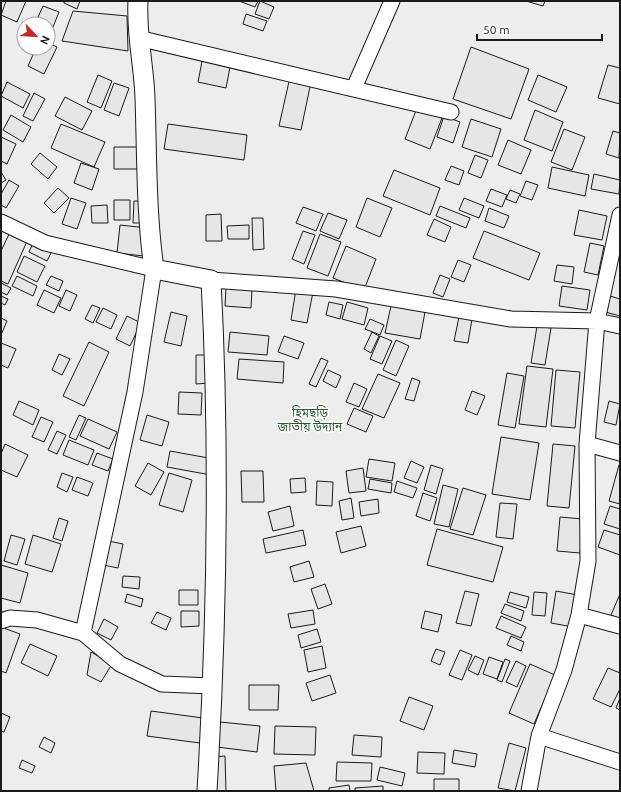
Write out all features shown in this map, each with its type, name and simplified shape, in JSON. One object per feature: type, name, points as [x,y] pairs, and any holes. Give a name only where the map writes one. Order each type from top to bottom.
[{"type":"street","points":[[83,633],[135,392],[154,269],[148,225],[145,97],[138,38],[138,1]]},
{"type":"street","points":[[354,88],[392,1]]},
{"type":"street","points":[[138,38],[451,112]]},
{"type":"street","points":[[528,791],[539,736],[564,670],[579,615],[588,561],[587,444],[597,321],[620,215]]},
{"type":"street","points":[[1,222],[45,243],[154,269],[211,280],[336,289],[511,319],[597,321],[620,326]]},
{"type":"street","points":[[207,791],[213,686],[217,444],[211,280]]},
{"type":"street","points":[[587,444],[620,453]]},
{"type":"street","points":[[579,615],[620,626]]},
{"type":"street","points":[[1,621],[10,618],[37,620],[83,633],[120,664],[162,684],[213,686]]},
{"type":"street","points":[[539,736],[620,762]]},
{"type":"shaded area","name":"হিমছড়ি জাতীয় উদ্যান","points":[[1,1],[620,1],[620,791],[1,791]]},
{"type":"building","points":[[6,1],[26,1],[20,16],[16,16],[16,22],[1,15]]},
{"type":"building","points":[[64,1],[80,1],[77,9],[64,3]]},
{"type":"building","points":[[239,1],[258,1],[255,7]]},
{"type":"building","points":[[260,1],[274,7],[269,19],[255,14]]},
{"type":"building","points":[[526,1],[545,1],[543,6]]},
{"type":"building","points":[[43,6],[59,12],[56,20],[56,16],[39,16]]},
{"type":"building","points":[[73,11],[127,16],[128,51],[62,41]]},
{"type":"building","points":[[246,14],[267,21],[263,31],[243,24]]},
{"type":"building","points":[[471,47],[529,69],[511,119],[453,99]]},
{"type":"building","points":[[32,56],[53,56],[44,74],[28,66]]},
{"type":"building","points":[[203,56],[231,62],[226,88],[198,82]]},
{"type":"building","points":[[608,65],[620,68],[620,104],[598,98]]},
{"type":"building","points":[[98,75],[112,81],[101,108],[87,102]]},
{"type":"building","points":[[538,75],[567,87],[556,112],[528,100]]},
{"type":"building","points":[[290,77],[311,82],[301,130],[279,126]]},
{"type":"building","points":[[7,82],[30,94],[23,108],[1,96]]},
{"type":"building","points":[[114,83],[129,88],[119,116],[104,110]]},
{"type":"building","points":[[34,93],[45,99],[33,121],[23,116]]},
{"type":"building","points":[[65,97],[92,111],[82,130],[55,116]]},
{"type":"building","points":[[417,108],[442,118],[430,149],[405,139]]},
{"type":"building","points":[[535,110],[563,122],[552,151],[524,140]]},
{"type":"building","points":[[11,115],[31,127],[23,142],[3,130]]},
{"type":"building","points":[[444,116],[460,122],[453,143],[437,137]]},
{"type":"building","points":[[471,119],[501,129],[492,157],[462,147]]},
{"type":"building","points":[[61,124],[105,142],[94,167],[51,148]]},
{"type":"building","points":[[168,124],[247,135],[244,160],[164,149]]},
{"type":"building","points":[[564,129],[585,137],[572,170],[551,162]]},
{"type":"building","points":[[613,131],[620,133],[619,158],[606,154]]},
{"type":"building","points":[[1,137],[16,144],[7,164],[1,161]]},
{"type":"building","points":[[508,140],[531,150],[521,174],[498,165]]},
{"type":"building","points":[[114,147],[139,147],[139,169],[114,169]]},
{"type":"building","points":[[40,153],[57,167],[48,179],[31,164]]},
{"type":"building","points":[[475,155],[488,160],[481,178],[468,173]]},
{"type":"building","points":[[81,163],[99,169],[92,190],[74,183]]},
{"type":"building","points":[[451,166],[464,171],[459,185],[445,180]]},
{"type":"building","points":[[552,167],[589,175],[585,196],[548,188]]},
{"type":"building","points":[[394,170],[440,188],[430,215],[383,196]]},
{"type":"building","points":[[1,172],[6,180],[1,183]]},
{"type":"building","points":[[594,174],[620,180],[619,194],[591,189]]},
{"type":"building","points":[[9,180],[19,186],[6,208],[1,205],[1,194]]},
{"type":"building","points":[[526,181],[538,185],[532,200],[520,196]]},
{"type":"building","points":[[58,188],[69,198],[54,213],[44,203]]},
{"type":"building","points":[[491,189],[507,195],[502,207],[486,201]]},
{"type":"building","points":[[510,190],[520,194],[516,203],[506,199]]},
{"type":"building","points":[[71,198],[86,203],[77,229],[62,224]]},
{"type":"building","points":[[367,198],[392,208],[380,237],[356,227]]},
{"type":"building","points":[[464,198],[484,206],[479,218],[459,210]]},
{"type":"building","points":[[114,200],[130,200],[130,220],[114,220]]},
{"type":"building","points":[[134,201],[146,201],[146,223],[133,223]]},
{"type":"building","points":[[107,205],[108,223],[92,223],[91,206]]},
{"type":"building","points":[[440,206],[470,218],[466,228],[436,216]]},
{"type":"building","points":[[303,207],[323,214],[316,231],[296,223]]},
{"type":"building","points":[[489,208],[509,216],[504,228],[485,221]]},
{"type":"building","points":[[579,210],[607,216],[602,240],[574,235]]},
{"type":"building","points":[[328,213],[347,220],[339,239],[320,231]]},
{"type":"building","points":[[221,214],[222,241],[206,241],[206,215]]},
{"type":"building","points":[[252,218],[263,218],[264,249],[253,250]]},
{"type":"building","points":[[434,219],[451,227],[445,242],[427,235]]},
{"type":"building","points":[[120,225],[147,228],[144,256],[117,253]]},
{"type":"building","points":[[249,225],[249,239],[228,239],[227,226]]},
{"type":"building","points":[[11,230],[28,239],[8,284],[1,281],[1,251]]},
{"type":"building","points":[[303,231],[315,235],[304,264],[292,259]]},
{"type":"building","points":[[484,231],[540,253],[529,280],[473,258]]},
{"type":"building","points":[[320,234],[341,242],[328,276],[307,268]]},
{"type":"building","points":[[33,243],[52,251],[47,261],[29,252]]},
{"type":"building","points":[[590,243],[604,246],[598,275],[584,272]]},
{"type":"building","points":[[346,246],[376,259],[364,290],[333,278]]},
{"type":"building","points":[[24,256],[45,266],[37,282],[17,272]]},
{"type":"building","points":[[458,260],[471,265],[464,282],[451,277]]},
{"type":"building","points":[[557,265],[574,267],[572,284],[554,281]]},
{"type":"building","points":[[440,275],[450,279],[443,297],[433,293]]},
{"type":"building","points":[[17,276],[37,286],[33,296],[12,286]]},
{"type":"building","points":[[51,276],[63,281],[59,291],[46,285]]},
{"type":"building","points":[[1,283],[11,288],[7,295],[1,292]]},
{"type":"building","points":[[562,286],[590,290],[587,310],[559,306]]},
{"type":"building","points":[[226,287],[252,289],[251,308],[225,306]]},
{"type":"building","points":[[296,289],[313,292],[307,323],[291,320]]},
{"type":"building","points":[[44,290],[61,298],[54,313],[37,305]]},
{"type":"building","points":[[66,290],[77,295],[70,311],[59,306]]},
{"type":"building","points":[[1,296],[8,299],[5,305],[1,303]]},
{"type":"building","points":[[610,296],[620,299],[620,316],[605,312]]},
{"type":"building","points":[[329,302],[343,305],[340,319],[326,315]]},
{"type":"building","points":[[347,302],[368,308],[364,325],[342,319]]},
{"type":"building","points":[[92,305],[100,308],[93,323],[85,319]]},
{"type":"building","points":[[391,306],[425,312],[420,339],[385,333]]},
{"type":"building","points":[[103,308],[117,315],[111,329],[96,322]]},
{"type":"building","points":[[171,312],[187,316],[181,346],[164,342]]},
{"type":"building","points":[[127,316],[141,323],[130,346],[116,339]]},
{"type":"building","points":[[459,317],[472,319],[468,343],[454,341]]},
{"type":"building","points":[[1,318],[7,321],[1,335]]},
{"type":"building","points":[[370,319],[384,325],[380,335],[365,329]]},
{"type":"building","points":[[537,326],[551,328],[545,365],[531,363]]},
{"type":"building","points":[[230,332],[269,336],[267,355],[228,352]]},
{"type":"building","points":[[372,332],[379,336],[371,353],[364,349]]},
{"type":"building","points":[[284,336],[304,343],[298,359],[278,352]]},
{"type":"building","points":[[380,336],[392,341],[382,364],[370,359]]},
{"type":"building","points":[[396,340],[409,346],[396,376],[383,370]]},
{"type":"building","points":[[89,342],[109,352],[84,406],[63,396]]},
{"type":"building","points":[[1,343],[16,349],[8,368],[1,365]]},
{"type":"building","points":[[59,354],[70,359],[62,375],[52,370]]},
{"type":"building","points":[[196,355],[208,355],[209,383],[196,384]]},
{"type":"building","points":[[321,358],[328,361],[316,387],[309,384]]},
{"type":"building","points":[[239,359],[284,362],[283,383],[237,379]]},
{"type":"building","points":[[527,366],[553,369],[546,427],[519,424]]},
{"type":"building","points":[[328,370],[341,376],[336,388],[323,381]]},
{"type":"building","points":[[556,370],[580,372],[575,428],[551,426]]},
{"type":"building","points":[[507,373],[524,376],[515,428],[498,425]]},
{"type":"building","points":[[378,374],[400,383],[384,418],[362,409]]},
{"type":"building","points":[[412,378],[420,381],[414,401],[405,399]]},
{"type":"building","points":[[354,383],[367,389],[359,407],[346,402]]},
{"type":"building","points":[[472,391],[485,396],[477,415],[465,410]]},
{"type":"building","points":[[179,392],[202,393],[201,415],[178,414]]},
{"type":"building","points":[[19,401],[39,410],[33,425],[13,415]]},
{"type":"building","points":[[609,401],[620,404],[616,425],[604,422]]},
{"type":"building","points":[[354,408],[373,416],[366,432],[347,424]]},
{"type":"building","points":[[79,415],[86,418],[76,440],[69,437]]},
{"type":"building","points":[[147,415],[169,422],[162,446],[140,440]]},
{"type":"building","points":[[41,417],[53,422],[44,442],[32,437]]},
{"type":"building","points":[[88,419],[117,432],[109,449],[80,436]]},
{"type":"building","points":[[57,431],[66,435],[57,454],[48,450]]},
{"type":"building","points":[[501,437],[539,443],[530,500],[492,494]]},
{"type":"building","points":[[69,440],[94,450],[88,465],[63,455]]},
{"type":"building","points":[[5,444],[28,455],[17,477],[1,470],[1,454]]},
{"type":"building","points":[[553,444],[575,446],[569,508],[547,506]]},
{"type":"building","points":[[170,451],[214,459],[211,475],[167,467]]},
{"type":"building","points":[[97,453],[113,459],[108,471],[92,465]]},
{"type":"building","points":[[369,459],[395,463],[392,481],[366,477]]},
{"type":"building","points":[[411,461],[424,467],[417,483],[404,478]]},
{"type":"building","points":[[148,463],[164,472],[151,495],[135,486]]},
{"type":"building","points":[[431,465],[443,469],[436,494],[424,490]]},
{"type":"building","points":[[619,465],[620,466],[620,504],[609,501]]},
{"type":"building","points":[[363,468],[366,491],[349,493],[346,471]]},
{"type":"building","points":[[241,471],[263,471],[264,502],[242,502]]},
{"type":"building","points":[[62,473],[73,477],[67,492],[57,487]]},
{"type":"building","points":[[169,473],[192,480],[183,512],[159,505]]},
{"type":"building","points":[[77,477],[93,483],[88,496],[72,490]]},
{"type":"building","points":[[305,478],[306,492],[291,493],[290,479]]},
{"type":"building","points":[[370,479],[392,483],[391,493],[368,489]]},
{"type":"building","points":[[317,481],[333,482],[332,506],[316,505]]},
{"type":"building","points":[[397,481],[417,488],[413,498],[394,492]]},
{"type":"building","points":[[443,485],[458,489],[449,527],[434,524]]},
{"type":"building","points":[[463,488],[486,495],[473,535],[450,529]]},
{"type":"building","points":[[423,493],[437,498],[430,521],[416,516]]},
{"type":"building","points":[[351,498],[354,518],[342,520],[339,501]]},
{"type":"building","points":[[378,499],[379,513],[361,516],[359,502]]},
{"type":"building","points":[[500,503],[517,504],[513,539],[496,537]]},
{"type":"building","points":[[290,506],[294,526],[273,531],[268,512]]},
{"type":"building","points":[[610,506],[620,509],[620,529],[604,524]]},
{"type":"building","points":[[560,517],[583,519],[580,553],[557,551]]},
{"type":"building","points":[[59,518],[68,521],[62,541],[53,538]]},
{"type":"building","points":[[361,526],[366,546],[341,553],[336,532]]},
{"type":"building","points":[[437,529],[503,547],[493,582],[427,565]]},
{"type":"building","points":[[303,530],[306,545],[266,553],[263,539]]},
{"type":"building","points":[[604,530],[620,535],[620,555],[598,547]]},
{"type":"building","points":[[11,535],[25,539],[17,565],[4,561]]},
{"type":"building","points":[[33,535],[61,544],[52,572],[25,564]]},
{"type":"building","points":[[108,541],[123,544],[118,568],[103,565]]},
{"type":"building","points":[[309,561],[314,577],[294,582],[290,567]]},
{"type":"building","points":[[1,565],[28,573],[20,603],[1,598]]},
{"type":"building","points":[[123,576],[140,577],[139,589],[122,587]]},
{"type":"building","points":[[325,584],[332,604],[318,609],[311,589]]},
{"type":"building","points":[[179,590],[198,590],[198,605],[179,605]]},
{"type":"building","points":[[465,591],[479,594],[471,626],[456,623]]},
{"type":"building","points":[[556,591],[578,595],[573,627],[551,623]]},
{"type":"building","points":[[510,592],[529,597],[526,608],[507,602]]},
{"type":"building","points":[[534,592],[547,593],[545,616],[532,615]]},
{"type":"building","points":[[127,594],[143,599],[141,607],[125,602]]},
{"type":"building","points":[[620,594],[620,619],[611,615]]},
{"type":"building","points":[[505,604],[524,611],[521,621],[501,613]]},
{"type":"building","points":[[313,610],[315,624],[291,628],[288,614]]},
{"type":"building","points":[[181,611],[199,611],[199,626],[181,627]]},
{"type":"building","points":[[425,611],[442,615],[438,632],[421,628]]},
{"type":"building","points":[[157,612],[171,618],[166,630],[151,623]]},
{"type":"building","points":[[501,616],[526,627],[521,638],[496,628]]},
{"type":"building","points":[[104,619],[118,627],[111,640],[97,633]]},
{"type":"building","points":[[1,627],[20,634],[6,673],[1,671]]},
{"type":"building","points":[[317,629],[321,642],[301,648],[298,635]]},
{"type":"building","points":[[511,636],[524,642],[521,651],[507,645]]},
{"type":"building","points":[[30,644],[57,656],[48,676],[21,663]]},
{"type":"building","points":[[322,646],[326,668],[308,672],[304,650]]},
{"type":"building","points":[[436,649],[445,652],[440,665],[431,661]]},
{"type":"building","points":[[460,650],[472,655],[462,680],[449,675]]},
{"type":"building","points":[[91,652],[112,664],[101,682],[87,675]]},
{"type":"building","points":[[475,656],[484,660],[478,675],[468,670]]},
{"type":"building","points":[[489,657],[503,662],[497,679],[483,674]]},
{"type":"building","points":[[505,659],[510,661],[502,682],[497,680]]},
{"type":"building","points":[[516,661],[526,666],[517,687],[506,682]]},
{"type":"building","points":[[530,664],[555,675],[534,724],[509,713]]},
{"type":"building","points":[[608,668],[620,673],[620,689],[611,707],[593,699]]},
{"type":"building","points":[[330,675],[336,693],[312,701],[306,683]]},
{"type":"building","points":[[249,685],[279,685],[278,710],[249,710]]},
{"type":"building","points":[[409,697],[433,706],[424,730],[400,721]]},
{"type":"building","points":[[620,698],[620,710],[616,708]]},
{"type":"building","points":[[151,711],[203,718],[200,743],[147,736]]},
{"type":"building","points":[[1,713],[10,717],[4,732],[1,731]]},
{"type":"building","points":[[220,722],[260,726],[257,752],[217,747]]},
{"type":"building","points":[[275,726],[316,727],[315,755],[274,754]]},
{"type":"building","points":[[354,735],[382,737],[381,757],[352,755]]},
{"type":"building","points":[[44,737],[55,743],[51,753],[39,747]]},
{"type":"building","points":[[509,743],[526,748],[515,791],[498,788]]},
{"type":"building","points":[[454,750],[477,754],[475,767],[452,763]]},
{"type":"building","points":[[418,752],[445,753],[444,774],[417,773]]},
{"type":"building","points":[[225,756],[226,791],[212,791],[211,757]]},
{"type":"building","points":[[22,760],[35,766],[32,773],[19,768]]},
{"type":"building","points":[[337,762],[372,763],[371,781],[336,781]]},
{"type":"building","points":[[306,763],[314,791],[276,791],[274,766]]},
{"type":"building","points":[[380,767],[405,773],[402,786],[377,780]]},
{"type":"building","points":[[434,779],[459,779],[459,791],[434,791]]},
{"type":"building","points":[[349,785],[350,791],[329,791],[329,788]]},
{"type":"building","points":[[383,786],[383,791],[355,791],[355,788]]}]
